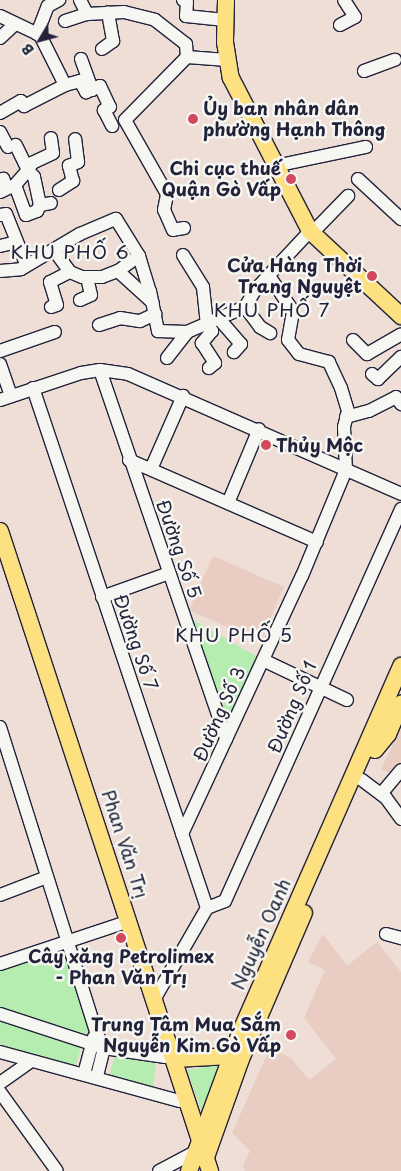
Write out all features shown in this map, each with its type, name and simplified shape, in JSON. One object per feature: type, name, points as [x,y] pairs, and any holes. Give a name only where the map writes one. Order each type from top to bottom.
[{"type":"main road","points":[[226,0],[227,60],[240,100],[311,232],[401,316]]},
{"type":"main road","name":"Phan Văn Trị","points":[[0,531],[2,555],[170,1058],[202,1162]]},
{"type":"main road","name":"Nguyễn Oanh","points":[[189,1171],[202,1162],[241,1059],[362,780],[370,747],[372,720],[401,654]]},
{"type":"main road","points":[[380,723],[401,666]]},
{"type":"main road","points":[[380,723],[401,686]]},
{"type":"main road","name":"Nguyễn Oanh","points":[[370,747],[388,734],[401,704]]},
{"type":"main road","name":"Nguyễn Oanh","points":[[202,1162],[230,1056],[380,723]]},
{"type":"main road","name":"Phan Văn Trị","points":[[125,922],[155,998],[179,1101],[202,1162]]},
{"type":"main road","points":[[170,1058],[230,1056]]},
{"type":"street","points":[[37,34],[48,6],[59,0]]},
{"type":"street","points":[[80,0],[87,14]]},
{"type":"street","points":[[183,0],[187,2],[186,16],[225,20]]},
{"type":"street","points":[[340,25],[355,17],[344,0]]},
{"type":"street","points":[[102,49],[113,41],[108,12]]},
{"type":"street","points":[[65,21],[87,14],[108,12],[154,20],[186,44],[188,57]]},
{"type":"street","points":[[0,16],[14,25],[37,34],[46,44],[65,85]]},
{"type":"street","points":[[0,38],[14,25]]},
{"type":"street","points":[[184,228],[173,230],[164,210],[167,194],[125,120],[188,57],[227,60]]},
{"type":"street","points":[[80,59],[92,90]]},
{"type":"street","points":[[364,71],[395,60]]},
{"type":"street","points":[[0,113],[7,106],[21,101],[24,106],[65,85],[80,81],[86,92],[100,86],[110,107],[104,110],[112,126]]},
{"type":"street","points":[[0,132],[28,170],[34,176],[45,204],[37,211],[26,215],[6,186],[28,170],[32,163],[53,153],[51,138]]},
{"type":"street","points":[[59,190],[73,181],[69,166],[78,162],[75,139]]},
{"type":"street","points":[[275,166],[366,147]]},
{"type":"street","points":[[358,180],[401,219]]},
{"type":"street","points":[[0,271],[21,269],[26,264],[116,219],[139,256],[154,309],[158,331],[187,332],[220,320],[245,307],[269,276],[348,196]]},
{"type":"street","points":[[3,219],[17,242],[26,264]]},
{"type":"street","points":[[0,246],[17,242]]},
{"type":"street","points":[[54,250],[70,272],[87,277],[102,277],[118,272],[139,256]]},
{"type":"street","points":[[183,255],[203,287],[207,325],[212,331],[202,343],[215,363],[209,368]]},
{"type":"street","points":[[51,307],[57,305],[50,282],[70,272]]},
{"type":"street","points":[[118,272],[154,309]]},
{"type":"street","points":[[269,276],[293,311],[288,340],[299,354],[329,362],[342,388],[348,411],[346,417],[346,470]]},
{"type":"street","points":[[80,300],[90,295],[87,277]]},
{"type":"street","points":[[245,307],[260,327],[270,332]]},
{"type":"street","points":[[99,325],[120,318],[140,321],[154,309]]},
{"type":"street","points":[[220,320],[241,344],[234,352]]},
{"type":"street","points":[[0,351],[55,332]]},
{"type":"street","points":[[167,358],[187,332]]},
{"type":"street","points":[[369,365],[401,334]]},
{"type":"street","points":[[353,340],[378,380],[401,357]]},
{"type":"street","points":[[0,364],[5,398],[33,388],[100,370],[128,374],[183,396],[401,494]]},
{"type":"street","name":"Đường Số 5","points":[[100,370],[129,460],[226,739]]},
{"type":"street","name":"Đường Số 7","points":[[33,388],[206,908]]},
{"type":"street","points":[[151,469],[183,396]]},
{"type":"street","points":[[346,417],[369,411],[396,397],[401,404]]},
{"type":"street","points":[[228,503],[259,430]]},
{"type":"street","points":[[129,460],[317,542]]},
{"type":"street","name":"Đường Số 3","points":[[182,834],[317,542],[346,470]]},
{"type":"street","name":"Đường Số 1","points":[[206,908],[224,901],[401,509]]},
{"type":"street","points":[[102,597],[169,573]]},
{"type":"street","points":[[262,660],[347,700]]},
{"type":"street","points":[[0,730],[98,1042],[90,1076]]},
{"type":"street","points":[[381,794],[401,770]]},
{"type":"street","points":[[362,780],[381,794],[401,819]]},
{"type":"street","points":[[0,895],[47,877]]},
{"type":"street","points":[[155,998],[206,908]]},
{"type":"street","points":[[0,964],[125,922]]},
{"type":"street","points":[[386,934],[401,938]]},
{"type":"street","points":[[0,1014],[98,1042],[170,1058]]},
{"type":"street","points":[[0,1052],[179,1101]]},
{"type":"street","points":[[0,1083],[31,1061]]},
{"type":"street","points":[[0,1092],[57,1171]]},
{"type":"street","points":[[159,1171],[202,1162]]},
{"type":"shaded area","points":[[213,556],[284,587],[260,642],[189,610]]},
{"type":"shaded area","points":[[401,728],[401,776],[400,778],[381,769]]},
{"type":"shaded area","points":[[323,934],[347,966],[377,942],[401,972],[401,1171],[245,1171],[243,1165],[250,1151],[232,1133],[270,1048],[291,1058],[309,1080],[336,1059],[304,1018],[325,970],[308,962]]},
{"type":"green space","points":[[183,614],[263,660],[226,739]]},
{"type":"green space","points":[[66,946],[90,1035],[0,1010],[0,968]]},
{"type":"green space","points":[[0,1018],[82,1045],[75,1068],[0,1044]]},
{"type":"green space","points":[[116,1053],[156,1060],[153,1089],[108,1078]]},
{"type":"green space","points":[[219,1065],[202,1113],[187,1070]]},
{"type":"place","name":"Ủy ban nhân dân phường Hạnh Thông","points":[[193,119]]},
{"type":"place","name":"Chi cục thuế Quận Gò Vấp","points":[[291,179]]},
{"type":"place","name":"Cửa Hàng Thời Trang Nguyệt","points":[[372,276]]},
{"type":"place","name":"Thủy Mộc","points":[[266,445]]},
{"type":"place","name":"Cây xăng Petrolimex - Phan Văn Trị","points":[[121,938]]},
{"type":"place","name":"Trung Tâm Mua Sắm Nguyễn Kim Gò Vấp","points":[[291,1035]]},
{"type":"district","name":"KHU PHỐ 6","points":[[70,252]]},
{"type":"district","name":"KHU PHỐ 7","points":[[272,310]]},
{"type":"district","name":"KHU PHỐ 5","points":[[234,635]]}]
